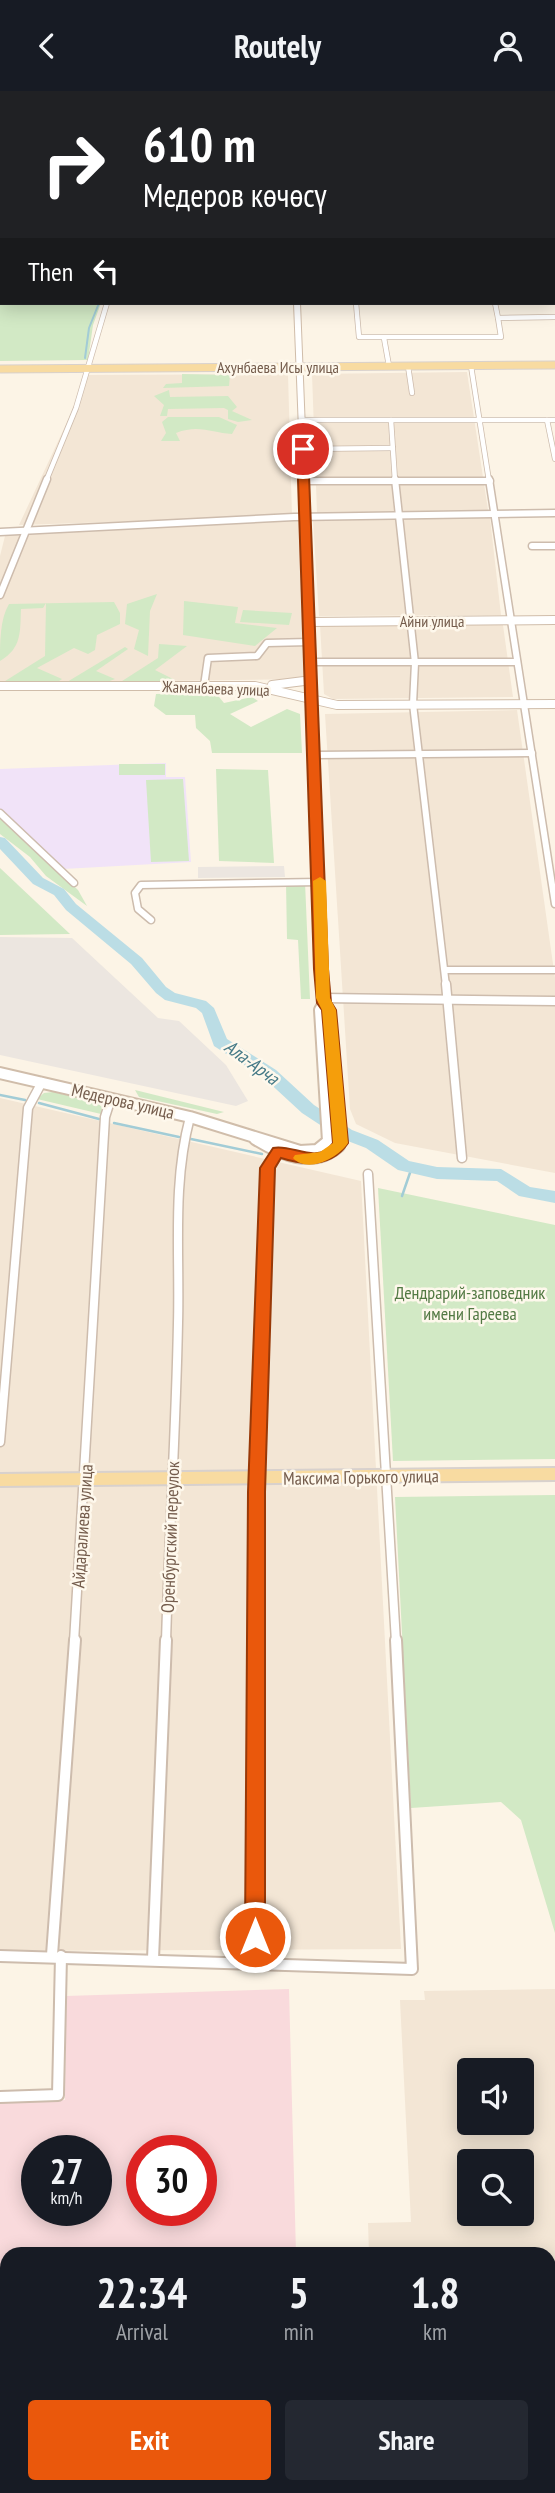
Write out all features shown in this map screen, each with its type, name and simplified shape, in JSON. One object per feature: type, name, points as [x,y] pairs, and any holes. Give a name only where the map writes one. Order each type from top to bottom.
[{"type":"main road","points":[[246,1133],[278,1151],[311,1159],[335,1151],[340,1143],[320,1010],[323,1000],[320,882],[297,305]]},
{"type":"main road","name":"Ахунбаева Исы улица","points":[[0,369],[555,365]]},
{"type":"main road","name":"Айни улица","points":[[310,622],[555,620]]},
{"type":"main road","points":[[255,686],[312,680]]},
{"type":"main road","name":"Жаманбаева улица","points":[[0,686],[255,686],[313,702],[337,705],[555,704]]},
{"type":"main road","name":"Медерова улица","points":[[0,1073],[190,1117],[246,1133]]},
{"type":"main road","points":[[246,1133],[300,1151],[317,1150],[325,1145],[328,1137],[330,1082]]},
{"type":"main road","name":"Максима Горького улица","points":[[0,1481],[555,1474]]},
{"type":"street","points":[[0,595],[76,408],[107,305]]},
{"type":"street","points":[[356,305],[359,337],[384,338],[501,337],[495,305]]},
{"type":"street","points":[[498,318],[555,317]]},
{"type":"street","points":[[384,338],[389,366]]},
{"type":"street","points":[[408,366],[412,393]]},
{"type":"street","points":[[471,366],[555,904]]},
{"type":"street","points":[[391,420],[397,516],[415,663],[413,704],[445,970],[463,1157]]},
{"type":"street","points":[[547,420],[555,459]]},
{"type":"street","points":[[302,421],[555,420]]},
{"type":"street","points":[[303,449],[393,448]]},
{"type":"street","points":[[304,481],[490,481]]},
{"type":"street","points":[[0,532],[306,516],[555,513]]},
{"type":"street","points":[[532,546],[555,546]]},
{"type":"street","points":[[204,686],[208,658],[257,656],[267,643],[310,642]]},
{"type":"street","points":[[311,662],[517,662]]},
{"type":"street","points":[[315,755],[532,753]]},
{"type":"street","points":[[0,813],[75,883]]},
{"type":"street","points":[[545,836],[555,836]]},
{"type":"street","points":[[151,920],[136,904],[135,893],[141,885],[320,882]]},
{"type":"street","points":[[445,970],[555,970]]},
{"type":"street","points":[[323,1000],[555,1001]]},
{"type":"street","points":[[0,1442],[28,1108],[42,1082]]},
{"type":"street","name":"Айдаралиева улица","points":[[0,2097],[58,2095],[57,1956],[105,1117],[111,1098]]},
{"type":"street","name":"Оренбургский переулок","points":[[153,1959],[167,1666],[171,1479],[179,1300],[179,1210],[184,1135],[190,1117]]},
{"type":"street","points":[[254,1964],[257,1478],[267,1168],[278,1151]]},
{"type":"street","points":[[0,1956],[412,1969],[387,1477],[368,1174]]},
{"type":"shaded area","points":[[467,372],[488,510],[317,513],[312,374]]},
{"type":"shaded area","points":[[288,374],[292,516],[19,525],[89,375]]},
{"type":"shaded area","points":[[490,518],[501,615],[319,616],[313,520]]},
{"type":"shaded area","points":[[303,520],[305,679],[0,683],[0,556],[7,528]]},
{"type":"shaded area","points":[[320,625],[503,625],[513,697],[333,699],[324,694]]},
{"type":"shaded area","points":[[517,710],[555,978],[555,1173],[395,1143],[356,1124],[350,1109],[325,714]]},
{"type":"shaded area","points":[[166,763],[166,777],[185,777],[191,862],[63,869],[0,810],[0,769]]},
{"type":"shaded area","points":[[284,866],[285,877],[198,878],[198,867]]},
{"type":"shaded area","points":[[0,937],[72,938],[158,1018],[179,1021],[226,1065],[248,1101],[236,1106],[0,1055]]},
{"type":"shaded area","points":[[0,1098],[361,1181],[401,1949],[0,1951]]},
{"type":"shaded area","points":[[289,1989],[296,2247],[0,2247],[0,2103],[65,2100],[66,1996]]},
{"type":"shaded area","points":[[555,1989],[555,2247],[369,2247],[368,2223],[411,2222],[400,2000],[425,2000],[424,1991]]},
{"type":"green space","points":[[0,305],[100,305],[93,325],[88,360],[0,361]]},
{"type":"green space","points":[[182,374],[230,375],[229,386],[163,388],[166,384],[182,383]]},
{"type":"green space","points":[[169,390],[170,397],[228,396],[237,407],[232,411],[252,420],[238,422],[228,419],[228,410],[224,408],[168,409],[167,416],[160,416],[164,405],[154,396]]},
{"type":"green space","points":[[168,417],[219,417],[237,425],[232,434],[192,429],[176,433],[180,441],[161,441],[166,433],[162,422]]},
{"type":"green space","points":[[157,594],[150,611],[148,656],[134,649],[139,630],[125,624],[127,604]]},
{"type":"green space","points":[[184,601],[238,607],[235,623],[277,628],[255,646],[183,635]]},
{"type":"green space","points":[[114,602],[120,613],[120,624],[97,635],[95,650],[88,654],[74,648],[37,668],[62,679],[56,683],[2,683],[45,656],[46,603]]},
{"type":"green space","points":[[46,603],[43,608],[21,609],[20,632],[16,645],[0,661],[2,624],[9,604]]},
{"type":"green space","points":[[243,610],[292,613],[289,625],[240,622]]},
{"type":"green space","points":[[159,644],[187,646],[155,670],[173,679],[170,683],[119,683],[158,658]]},
{"type":"green space","points":[[125,647],[128,649],[96,671],[115,679],[107,682],[67,682]]},
{"type":"green space","points":[[215,692],[224,703],[252,697],[258,701],[230,714],[251,727],[287,709],[300,714],[302,753],[212,753],[210,741],[196,728],[195,715],[166,715],[154,706],[156,694]]},
{"type":"green space","points":[[119,764],[165,764],[165,775],[119,775]]},
{"type":"green space","points":[[216,769],[268,770],[274,863],[219,861]]},
{"type":"green space","points":[[183,779],[189,861],[151,862],[146,780]]},
{"type":"green space","points":[[0,815],[78,890],[87,906],[46,876],[30,857],[0,834]]},
{"type":"green space","points":[[0,868],[70,934],[0,935]]},
{"type":"green space","points":[[305,882],[310,999],[301,999],[298,940],[287,939],[286,883]]},
{"type":"green space","points":[[135,1090],[224,1112],[217,1114],[139,1097]]},
{"type":"green space","points":[[53,1092],[96,1102],[102,1107],[101,1114],[37,1099],[44,1093]]},
{"type":"green space","name":"Дендрарий-заповедник имени Гареева","points":[[378,1188],[555,1225],[555,1459],[393,1461]]},
{"type":"green space","points":[[555,1495],[555,1933],[521,1820],[501,1802],[411,1808],[395,1497]]},
{"type":"waterway","points":[[85,358],[89,328],[98,305]]},
{"type":"waterway","name":"Ала-Арча","points":[[0,841],[38,881],[59,892],[71,907],[137,961],[144,973],[161,990],[170,997],[201,1004],[209,1011],[220,1042],[270,1074],[308,1109],[346,1134],[372,1144],[404,1166],[437,1173],[501,1175],[525,1192],[555,1197]]},
{"type":"waterway","points":[[0,1095],[25,1100]]},
{"type":"waterway","points":[[39,1103],[99,1119]]},
{"type":"waterway","points":[[114,1123],[179,1137]]},
{"type":"waterway","points":[[191,1139],[262,1154]]},
{"type":"waterway","points":[[402,1196],[412,1167]]},
{"type":"slow traffic","points":[[300,1158],[322,1157],[335,1151],[340,1143],[329,1010],[323,998],[320,881]]},
{"type":"route","points":[[255,1937],[256,1492],[267,1168],[278,1151],[298,1158],[317,1159],[335,1151],[340,1143],[329,1010],[324,1003],[321,969],[303,449]]}]
